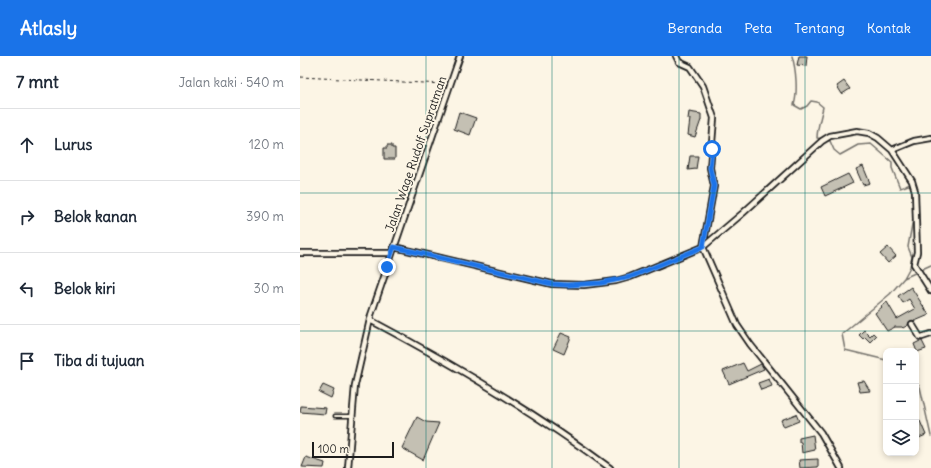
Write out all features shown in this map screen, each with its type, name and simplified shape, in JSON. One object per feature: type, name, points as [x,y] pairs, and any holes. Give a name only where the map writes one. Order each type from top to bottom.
[{"type":"street","name":"Jalan Wage Rudolf Supratman","points":[[348,468],[355,385],[370,320],[460,56]]},
{"type":"street","points":[[676,56],[679,62],[690,67],[703,86],[714,118],[710,168],[714,186],[703,247],[737,324],[750,344],[821,433],[841,468]]},
{"type":"street","points":[[394,247],[552,284],[567,285],[601,283],[630,277],[703,247],[743,213],[822,141],[828,137],[842,133],[858,131],[869,133],[878,138],[892,150],[912,181],[915,191],[917,252],[914,260],[915,266],[931,291]]},
{"type":"street","points":[[892,150],[914,141],[931,138]]},
{"type":"street","points":[[300,253],[392,253]]},
{"type":"street","points":[[370,320],[408,340],[496,391],[576,443],[610,468]]},
{"type":"street","points":[[912,324],[920,337],[931,334]]},
{"type":"lane","points":[[336,416],[353,416]]},
{"type":"path","points":[[300,77],[451,84]]},
{"type":"building","points":[[799,56],[807,56],[806,66],[797,65]]},
{"type":"building","points":[[844,81],[850,89],[842,94],[837,86]]},
{"type":"building","points":[[459,112],[476,118],[470,135],[454,129]]},
{"type":"building","points":[[689,112],[701,114],[701,120],[695,137],[688,135],[690,119],[688,119]]},
{"type":"building","points":[[387,145],[392,145],[392,148],[395,148],[395,159],[384,159],[384,148],[387,148]]},
{"type":"building","points":[[690,156],[698,156],[696,169],[688,170]]},
{"type":"building","points":[[863,166],[870,183],[863,185],[856,169]]},
{"type":"building","points":[[848,174],[853,183],[825,196],[821,187]]},
{"type":"building","points":[[888,247],[896,256],[888,263],[880,254]]},
{"type":"building","points":[[911,287],[929,315],[915,321],[910,321],[908,325],[903,328],[895,327],[887,331],[875,313],[887,302],[897,319],[915,309],[909,299],[903,303],[898,296]]},
{"type":"building","points":[[864,330],[870,336],[873,333],[876,336],[870,342],[865,337],[863,339],[859,335]]},
{"type":"building","points":[[561,333],[571,337],[564,354],[553,349]]},
{"type":"building","points":[[922,341],[926,349],[919,351],[919,348],[916,348],[914,344]]},
{"type":"building","points":[[743,363],[747,371],[761,364],[764,369],[729,384],[723,371]]},
{"type":"building","points":[[769,379],[772,386],[761,390],[758,383]]},
{"type":"building","points":[[864,381],[870,391],[860,392],[857,382]]},
{"type":"building","points":[[323,385],[334,390],[331,398],[319,392]]},
{"type":"building","points":[[301,406],[326,408],[325,414],[300,412]]},
{"type":"building","points":[[796,414],[799,421],[784,427],[781,420]]},
{"type":"building","points":[[417,417],[426,422],[439,423],[423,460],[402,448]]},
{"type":"building","points":[[919,422],[926,435],[919,438]]},
{"type":"building","points":[[813,435],[815,450],[802,453],[799,438]]},
{"type":"building","points":[[306,457],[325,463],[324,468],[302,467]]},
{"type":"building","points":[[818,459],[818,467],[800,468],[799,460]]},
{"type":"waterway","points":[[792,56],[796,80],[794,105],[801,109],[807,106],[811,101],[817,102],[823,107],[818,126],[817,138],[823,139]]},
{"type":"waterway","points":[[826,140],[830,141],[834,150],[840,155],[858,145],[871,144],[892,162],[892,168],[900,188],[911,184],[913,201]]},
{"type":"waterway","points":[[904,278],[910,267],[912,257],[908,247],[914,213]]},
{"type":"waterway","points":[[920,270],[931,265]]},
{"type":"waterway","points":[[883,359],[845,350],[842,334],[890,294],[904,278],[917,272]]},
{"type":"waterway","points":[[917,384],[920,387],[931,436]]},
{"type":"route","points":[[387,267],[394,247],[552,284],[584,285],[616,281],[630,277],[703,247],[714,186],[710,168],[712,149]]}]
